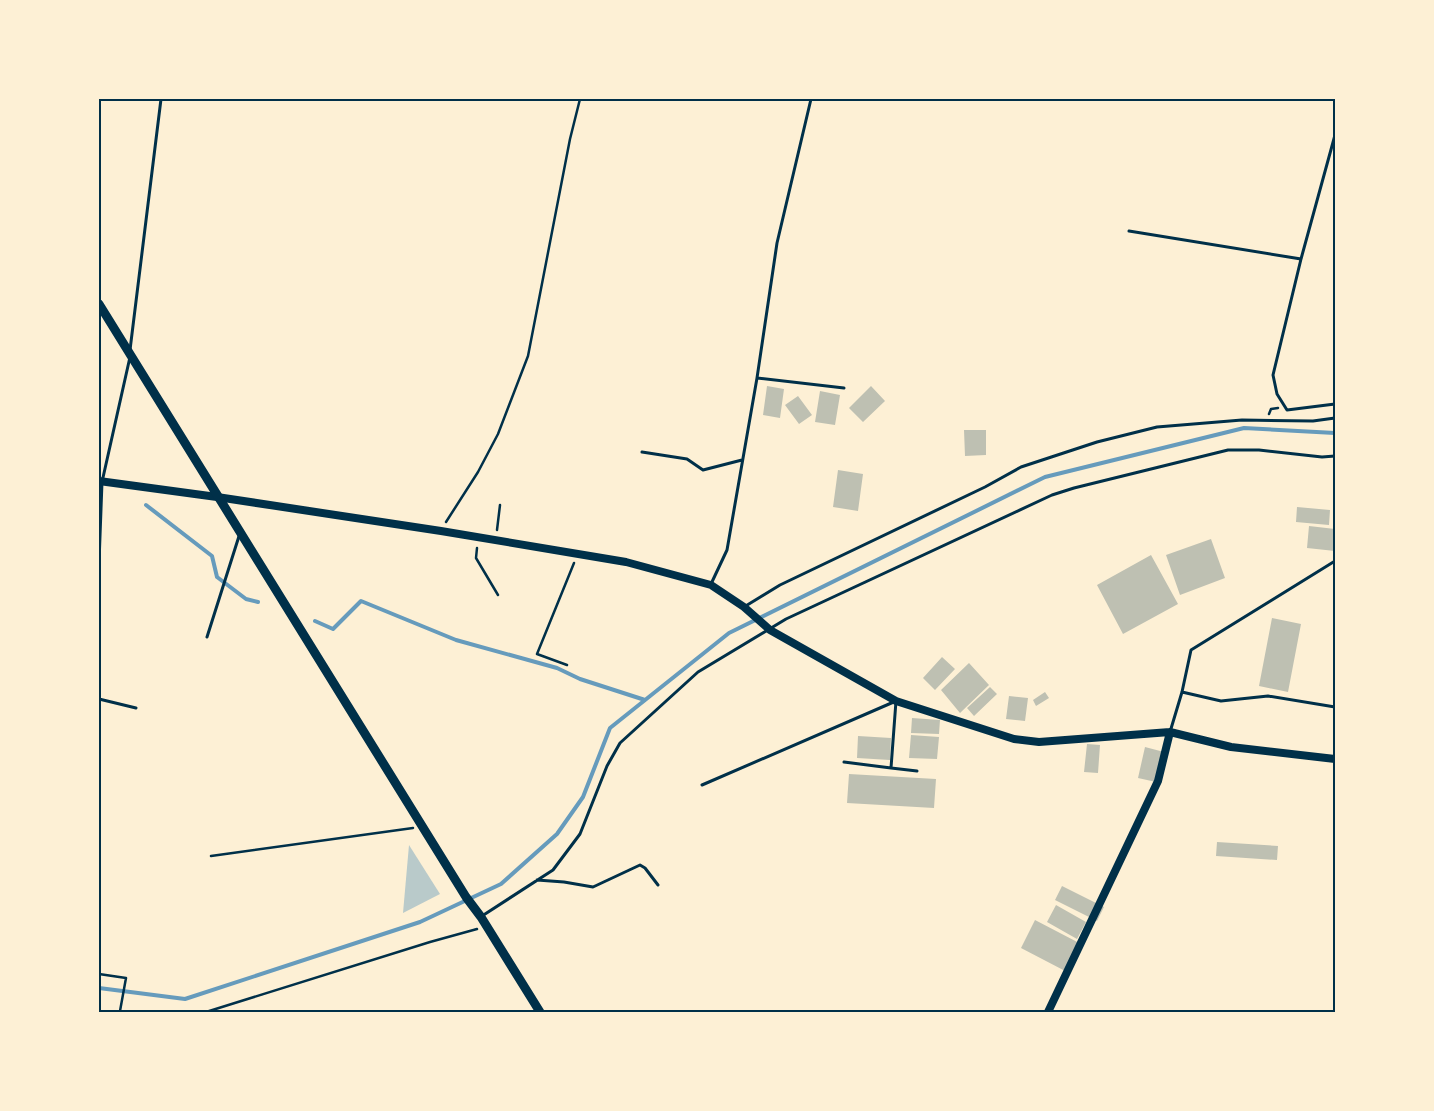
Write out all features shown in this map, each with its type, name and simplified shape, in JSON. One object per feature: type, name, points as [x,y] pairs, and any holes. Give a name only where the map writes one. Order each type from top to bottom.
[{"type":"main road","points":[[99,304],[422,827],[466,897],[481,916],[540,1012]]},
{"type":"street","points":[[100,481],[441,531],[626,562],[710,585],[744,607],[770,630],[896,701],[1014,739],[1039,742],[1170,732],[1231,747],[1335,759]]},
{"type":"street","points":[[1048,1012],[1158,781],[1170,732]]},
{"type":"lane","points":[[99,563],[100,481],[130,356],[161,99]]},
{"type":"lane","points":[[710,585],[727,550],[757,378],[777,243],[811,99]]},
{"type":"lane","points":[[1335,135],[1301,259],[1273,375],[1277,394],[1287,410],[1335,404]]},
{"type":"lane","points":[[1129,231],[1301,259]]},
{"type":"lane","points":[[757,378],[844,388]]},
{"type":"lane","points":[[744,607],[780,585],[985,487],[1021,467],[1097,442],[1157,427],[1242,420],[1313,421],[1335,418]]},
{"type":"lane","points":[[481,916],[552,870],[580,834],[607,766],[620,743],[698,672],[786,619],[1052,496],[1074,488],[1228,450],[1335,456]]},
{"type":"lane","points":[[642,452],[687,459],[703,470],[742,460]]},
{"type":"lane","points":[[207,637],[240,533]]},
{"type":"lane","points":[[1170,732],[1182,692],[1191,650],[1335,561]]},
{"type":"lane","points":[[1182,692],[1221,701],[1268,696],[1335,707]]},
{"type":"lane","points":[[99,699],[136,708]]},
{"type":"lane","points":[[702,785],[896,701],[891,768]]},
{"type":"lane","points":[[844,762],[917,771]]},
{"type":"lane","points":[[536,880],[593,887],[640,865],[645,868],[658,885]]},
{"type":"path","points":[[441,531],[478,472],[498,434],[528,356],[570,139],[580,99]]},
{"type":"path","points":[[495,540],[500,505]]},
{"type":"path","points":[[478,537],[476,558],[498,595]]},
{"type":"path","points":[[567,666],[537,654],[578,554]]},
{"type":"path","points":[[211,856],[422,827]]},
{"type":"path","points":[[206,1012],[487,926]]},
{"type":"path","points":[[99,974],[126,978],[120,1011],[130,1012]]},
{"type":"shaded area","points":[[409,845],[440,894],[403,913]]},
{"type":"building","points":[[767,386],[784,389],[780,418],[763,415]]},
{"type":"building","points":[[871,386],[885,401],[863,422],[849,408]]},
{"type":"building","points":[[820,391],[840,395],[835,425],[815,422]]},
{"type":"building","points":[[798,396],[812,415],[799,424],[785,405]]},
{"type":"building","points":[[964,430],[986,430],[986,455],[965,456]]},
{"type":"building","points":[[838,470],[863,474],[858,511],[833,507]]},
{"type":"building","points":[[1297,507],[1330,510],[1329,525],[1296,522]]},
{"type":"building","points":[[1309,526],[1335,529],[1335,551],[1307,548]]},
{"type":"building","points":[[1211,539],[1225,578],[1180,595],[1166,555]]},
{"type":"building","points":[[1151,555],[1178,604],[1123,634],[1097,585]]},
{"type":"building","points":[[1272,618],[1301,624],[1288,692],[1259,686]]},
{"type":"building","points":[[942,657],[955,669],[935,690],[923,678]]},
{"type":"building","points":[[969,663],[989,685],[960,713],[941,690]]},
{"type":"building","points":[[990,687],[997,694],[974,716],[967,708]]},
{"type":"building","points":[[1045,692],[1049,698],[1036,706],[1033,700]]},
{"type":"building","points":[[1009,696],[1028,698],[1025,721],[1006,719]]},
{"type":"building","points":[[912,718],[940,720],[939,734],[911,733]]},
{"type":"building","points":[[911,735],[939,737],[937,759],[909,758]]},
{"type":"building","points":[[858,736],[891,738],[890,760],[857,758]]},
{"type":"building","points":[[1087,744],[1100,745],[1098,773],[1084,772]]},
{"type":"building","points":[[1145,747],[1164,752],[1156,782],[1138,778]]},
{"type":"building","points":[[849,774],[936,779],[934,808],[847,803]]},
{"type":"building","points":[[1217,842],[1278,846],[1277,860],[1216,856]]},
{"type":"building","points":[[1062,886],[1104,907],[1097,921],[1055,900]]},
{"type":"building","points":[[1056,905],[1086,922],[1077,939],[1047,922]]},
{"type":"building","points":[[1035,920],[1083,945],[1069,973],[1021,948]]},
{"type":"waterway","points":[[99,988],[185,999],[420,922],[501,884],[557,834],[583,797],[610,728],[729,633],[1045,477],[1244,428],[1335,433]]},
{"type":"waterway","points":[[146,505],[212,556],[217,577],[246,599],[258,602]]},
{"type":"waterway","points":[[315,621],[333,629],[361,601],[456,640],[557,668],[580,679],[645,700]]}]
